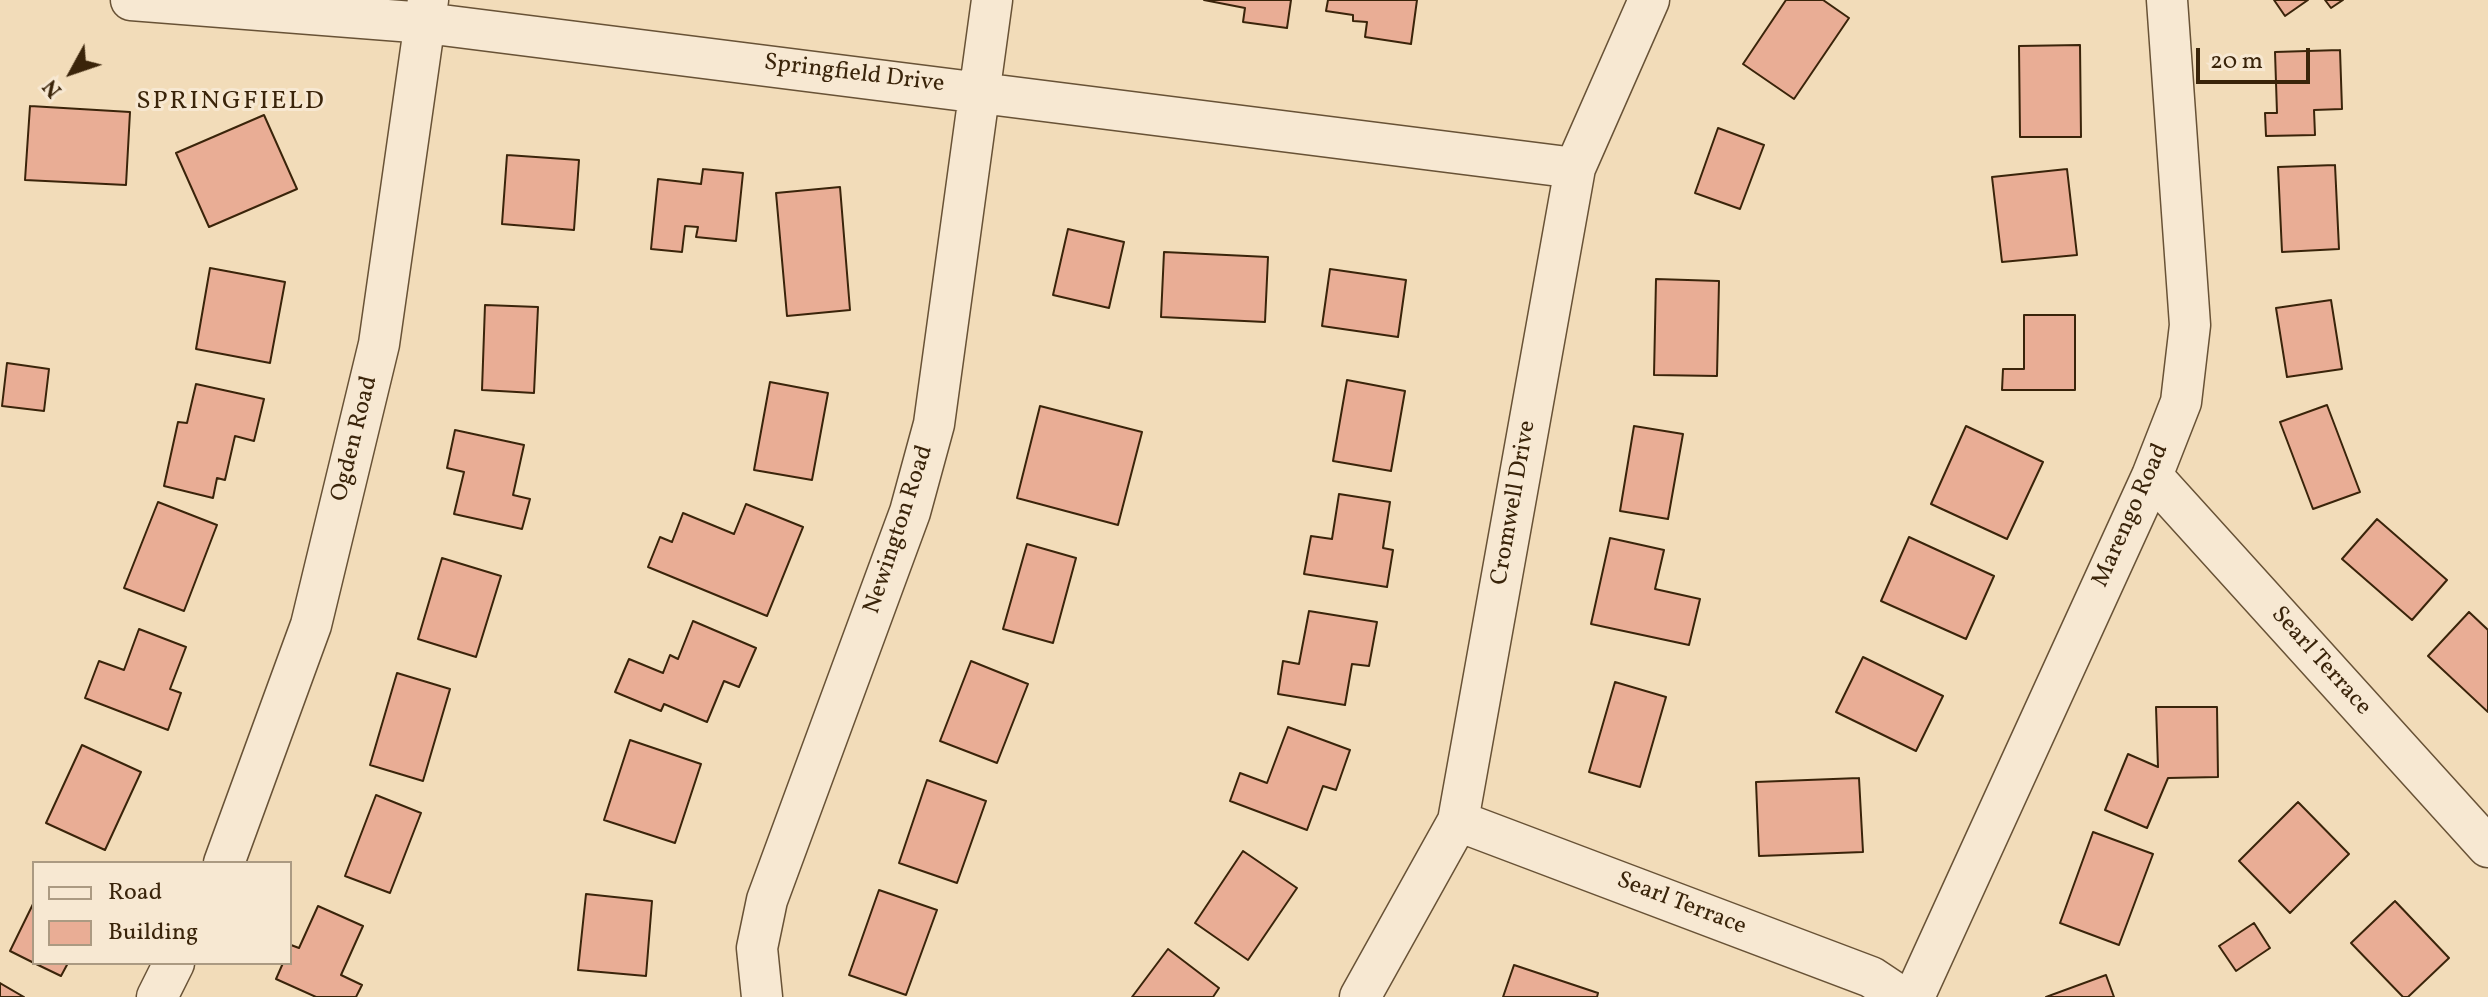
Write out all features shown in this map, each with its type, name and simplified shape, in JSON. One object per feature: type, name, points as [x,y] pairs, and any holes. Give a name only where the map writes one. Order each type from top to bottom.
[{"type":"street","name":"Springfield Drive","points":[[131,0],[427,11],[982,91],[1575,168]]},
{"type":"street","name":"Newington Road","points":[[762,997],[757,948],[767,900],[910,512],[934,424],[982,91],[992,0]]},
{"type":"street","name":"Cromwell Drive","points":[[1360,997],[1458,821],[1575,168],[1649,0]]},
{"type":"street","name":"Marengo Road","points":[[1914,997],[2152,476],[2181,402],[2190,325],[2167,0]]},
{"type":"street","name":"Ogden Road","points":[[225,861],[311,625],[379,344],[427,11]]},
{"type":"street","name":"Searl Terrace","points":[[2152,476],[2488,847]]},
{"type":"street","name":"Searl Terrace","points":[[1458,821],[1871,977],[1901,997]]},
{"type":"street","points":[[157,997],[173,965]]},
{"type":"building","points":[[1204,0],[1291,0],[1287,28],[1243,22],[1245,8]]},
{"type":"building","points":[[1328,0],[1417,0],[1411,44],[1365,37],[1367,22],[1353,21],[1353,15],[1326,11]]},
{"type":"building","points":[[1786,0],[1823,0],[1849,18],[1794,99],[1743,64]]},
{"type":"building","points":[[2274,0],[2308,0],[2285,16]]},
{"type":"building","points":[[2325,0],[2343,0],[2331,8]]},
{"type":"building","points":[[2080,45],[2081,137],[2020,137],[2019,46]]},
{"type":"building","points":[[2340,50],[2342,109],[2314,110],[2315,135],[2266,136],[2265,113],[2277,113],[2275,52]]},
{"type":"building","points":[[30,106],[130,112],[126,185],[25,180]]},
{"type":"building","points":[[264,115],[297,189],[209,227],[176,153]]},
{"type":"building","points":[[1718,128],[1764,145],[1740,209],[1695,193]]},
{"type":"building","points":[[507,155],[579,160],[574,230],[502,224]]},
{"type":"building","points":[[2335,165],[2339,249],[2282,252],[2278,167]]},
{"type":"building","points":[[703,169],[743,173],[736,241],[696,237],[698,227],[685,226],[682,252],[651,249],[658,179],[701,184]]},
{"type":"building","points":[[2067,169],[2077,255],[2002,262],[1992,177]]},
{"type":"building","points":[[840,187],[850,310],[787,316],[776,193]]},
{"type":"building","points":[[1068,229],[1124,242],[1109,308],[1053,295]]},
{"type":"building","points":[[1164,252],[1268,257],[1265,322],[1161,317]]},
{"type":"building","points":[[210,268],[285,282],[270,363],[196,349]]},
{"type":"building","points":[[1330,269],[1406,280],[1398,337],[1322,326]]},
{"type":"building","points":[[1656,279],[1719,281],[1717,376],[1654,375]]},
{"type":"building","points":[[2331,300],[2342,369],[2287,377],[2276,308]]},
{"type":"building","points":[[485,305],[538,307],[534,393],[482,390]]},
{"type":"building","points":[[2024,315],[2075,315],[2075,390],[2002,390],[2003,369],[2024,369]]},
{"type":"building","points":[[7,363],[49,369],[44,411],[2,406]]},
{"type":"building","points":[[1347,380],[1405,391],[1391,471],[1333,461]]},
{"type":"building","points":[[770,382],[828,393],[812,480],[754,470]]},
{"type":"building","points":[[196,384],[264,399],[254,441],[235,436],[225,480],[217,478],[213,498],[164,486],[178,422],[187,423]]},
{"type":"building","points":[[2327,405],[2360,492],[2313,509],[2280,422]]},
{"type":"building","points":[[1040,406],[1142,432],[1118,525],[1017,498]]},
{"type":"building","points":[[1634,426],[1683,434],[1668,519],[1620,511]]},
{"type":"building","points":[[1966,426],[2043,462],[2007,539],[1931,504]]},
{"type":"building","points":[[455,430],[524,445],[513,495],[530,499],[522,529],[454,514],[464,472],[447,468]]},
{"type":"building","points":[[1339,494],[1390,502],[1383,548],[1393,550],[1387,587],[1304,574],[1311,536],[1332,539]]},
{"type":"building","points":[[158,502],[217,525],[184,611],[124,588]]},
{"type":"building","points":[[746,504],[803,527],[767,616],[648,567],[660,537],[672,542],[683,513],[734,534]]},
{"type":"building","points":[[2377,519],[2447,580],[2412,620],[2342,559]]},
{"type":"building","points":[[1909,537],[1994,576],[1966,639],[1881,601]]},
{"type":"building","points":[[1610,538],[1664,550],[1655,589],[1700,599],[1689,645],[1591,624]]},
{"type":"building","points":[[1027,544],[1076,558],[1053,643],[1003,629]]},
{"type":"building","points":[[442,558],[501,576],[476,657],[418,639]]},
{"type":"building","points":[[1309,611],[1377,622],[1369,666],[1352,664],[1345,705],[1278,694],[1283,661],[1299,664]]},
{"type":"building","points":[[2469,612],[2488,630],[2488,712],[2428,656]]},
{"type":"building","points":[[693,621],[756,648],[739,687],[724,681],[707,722],[664,704],[661,711],[615,692],[629,659],[663,673],[670,655],[678,659]]},
{"type":"building","points":[[139,629],[186,647],[170,689],[181,693],[168,730],[85,698],[99,661],[124,670]]},
{"type":"building","points":[[1863,657],[1943,696],[1916,751],[1836,712]]},
{"type":"building","points":[[971,661],[1028,684],[997,763],[940,741]]},
{"type":"building","points":[[397,673],[450,689],[423,781],[370,765]]},
{"type":"building","points":[[1615,682],[1666,697],[1640,787],[1589,772]]},
{"type":"building","points":[[2156,707],[2217,707],[2218,777],[2168,778],[2147,828],[2105,810],[2128,754],[2158,767]]},
{"type":"building","points":[[1288,727],[1350,750],[1336,790],[1323,786],[1307,830],[1230,801],[1240,773],[1267,783]]},
{"type":"building","points":[[630,740],[701,764],[675,843],[604,820]]},
{"type":"building","points":[[82,745],[141,772],[105,850],[46,823]]},
{"type":"building","points":[[1859,778],[1863,852],[1759,856],[1756,782]]},
{"type":"building","points":[[927,780],[986,801],[957,883],[899,863]]},
{"type":"building","points":[[376,795],[421,813],[390,893],[345,876]]},
{"type":"building","points":[[2298,802],[2349,854],[2290,913],[2239,861]]},
{"type":"building","points":[[2093,832],[2153,854],[2119,945],[2060,923]]},
{"type":"building","points":[[1243,851],[1297,888],[1248,960],[1195,923]]},
{"type":"building","points":[[879,890],[937,910],[906,995],[849,975]]},
{"type":"building","points":[[586,894],[652,901],[646,976],[578,970]]},
{"type":"building","points":[[2395,901],[2449,958],[2408,997],[2403,997],[2351,943]]},
{"type":"building","points":[[32,906],[32,962],[10,951]]},
{"type":"building","points":[[318,906],[363,926],[341,975],[362,985],[356,997],[316,997],[276,979],[282,965],[292,965],[292,945],[299,948]]},
{"type":"building","points":[[2254,923],[2270,948],[2236,971],[2219,946]]},
{"type":"building","points":[[1168,949],[1219,988],[1213,997],[1132,997]]},
{"type":"building","points":[[38,965],[67,965],[61,976]]},
{"type":"building","points":[[1514,965],[1598,993],[1597,997],[1503,997]]},
{"type":"building","points":[[2106,975],[2114,997],[2046,997]]},
{"type":"building","points":[[0,983],[24,997],[0,997]]},
{"type":"district","name":"SPRINGFIELD","points":[[231,103]]}]
